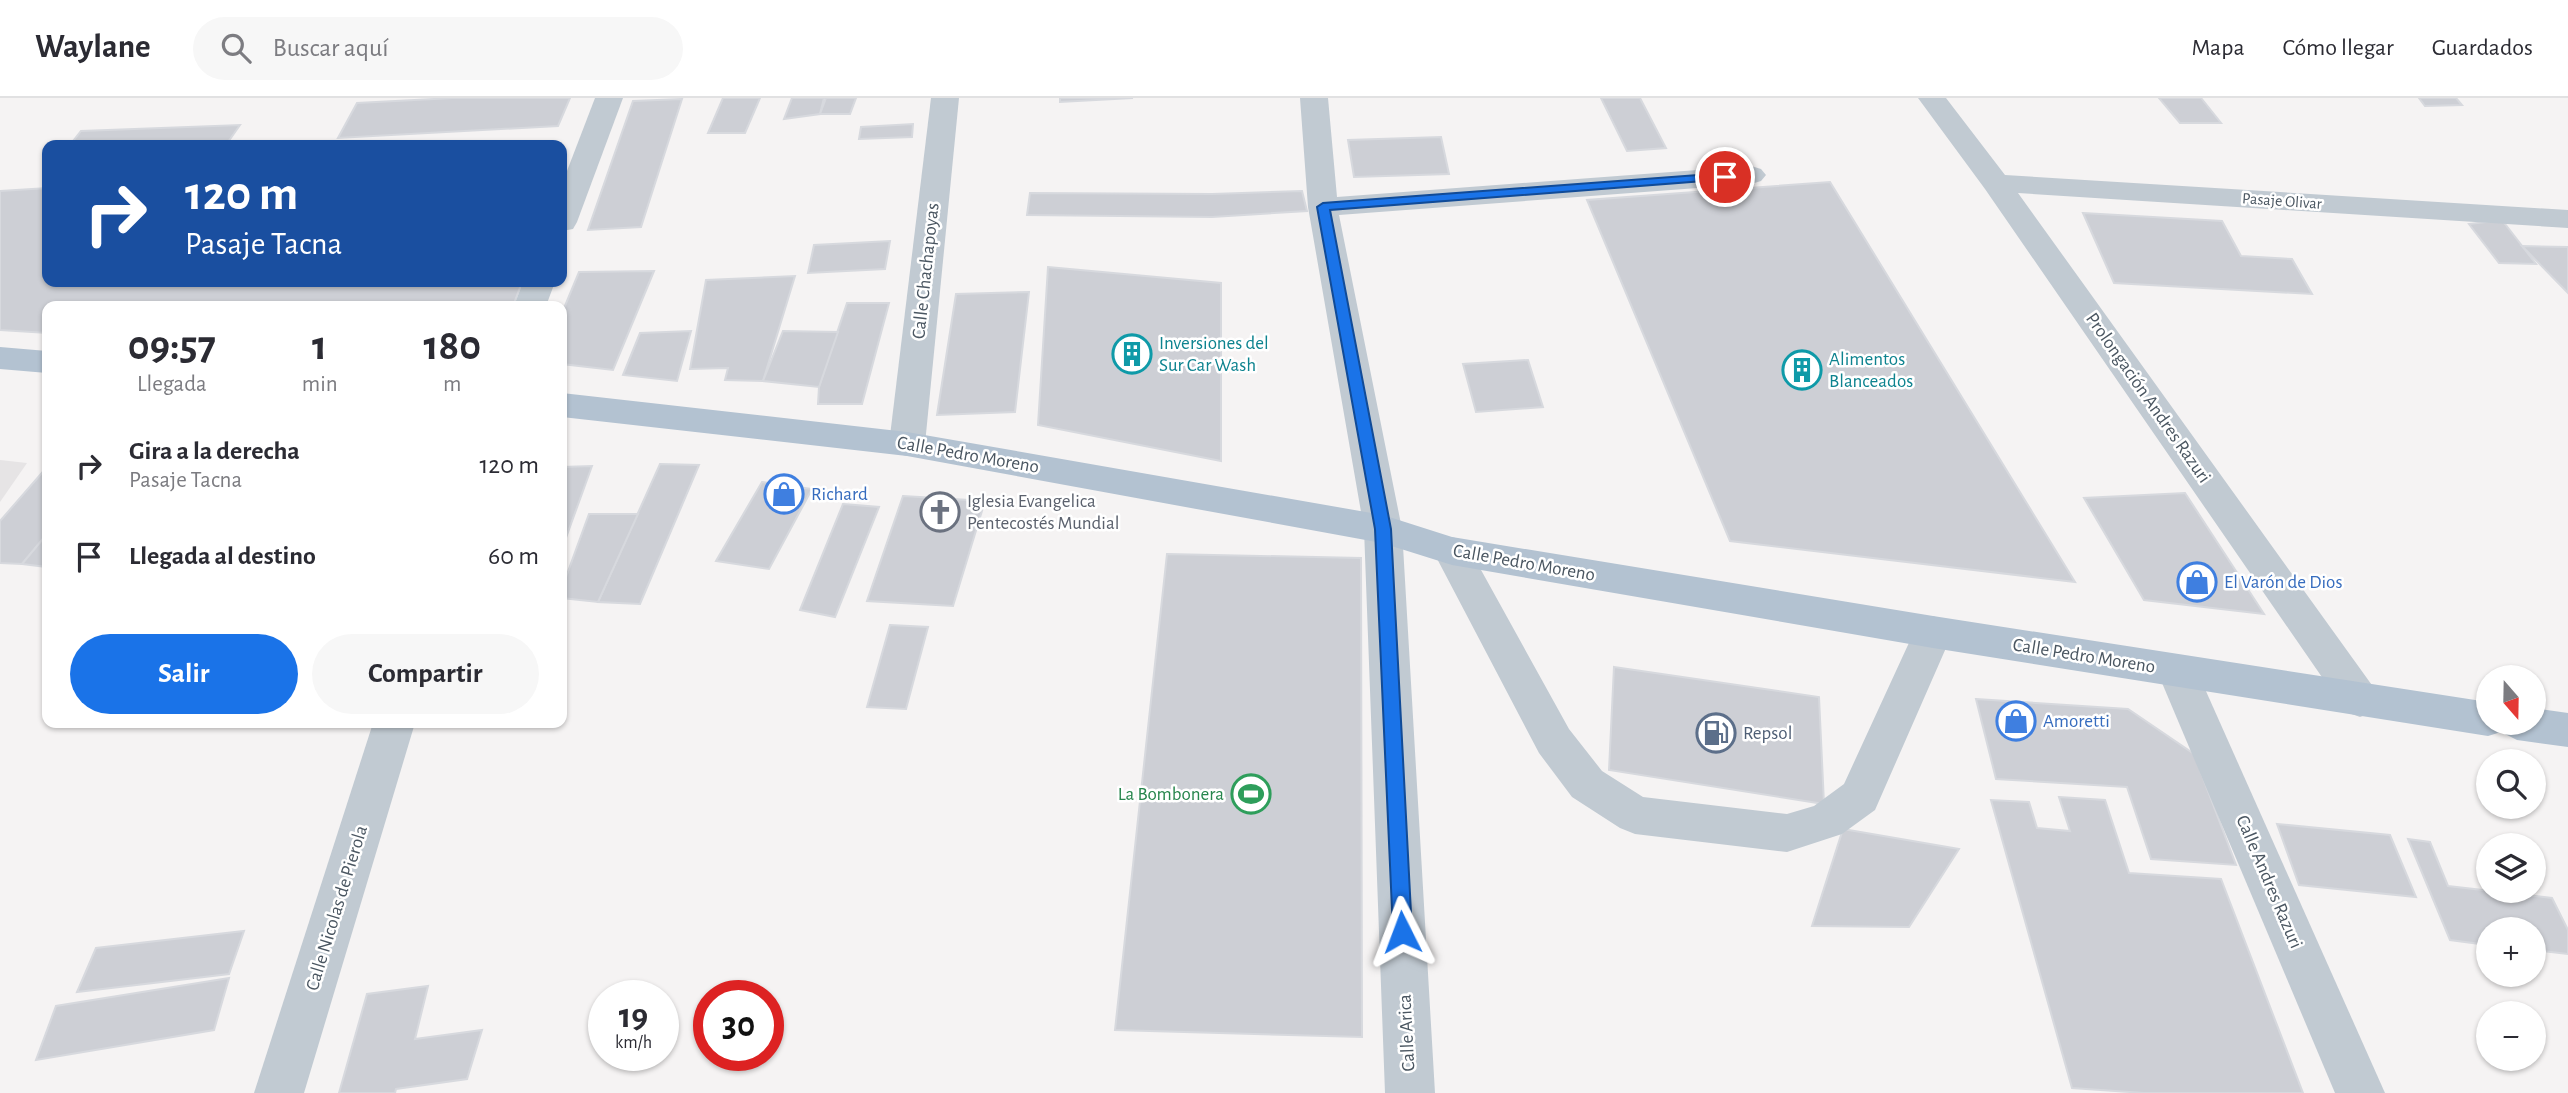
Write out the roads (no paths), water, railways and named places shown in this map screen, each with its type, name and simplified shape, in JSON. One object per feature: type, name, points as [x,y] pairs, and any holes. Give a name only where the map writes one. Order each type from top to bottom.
[{"type":"main road","points":[[0,358],[42,362]]},
{"type":"main road","name":"Calle Pedro Moreno","points":[[567,406],[907,444],[1383,529],[1452,551],[1933,632],[2476,717]]},
{"type":"main road","points":[[2546,727],[2568,730]]},
{"type":"street","points":[[567,209],[609,98]]},
{"type":"street","name":"Calle Chachapoyas","points":[[907,444],[945,98]]},
{"type":"street","name":"Calle Arica","points":[[1314,98],[1323,207],[1383,529],[1410,1093]]},
{"type":"street","name":"Prolongación Andres Razuri","points":[[1932,98],[1996,183],[2360,700]]},
{"type":"street","points":[[1323,207],[1751,175]]},
{"type":"street","name":"Pasaje Olivar","points":[[1996,183],[2568,219]]},
{"type":"street","points":[[1452,551],[1554,741],[1587,784],[1634,815],[1787,833],[1826,821],[1860,797],[1933,632]]},
{"type":"street","name":"Calle Andres Razuri","points":[[2177,671],[2360,1093]]},
{"type":"street","name":"Calle Nicolas de Pierola","points":[[279,1093],[392,728]]},
{"type":"place","name":"Inversiones del Sur Car Wash","points":[[1132,354]]},
{"type":"place","name":"Alimentos Blanceados","points":[[1802,370]]},
{"type":"place","name":"Richard","points":[[784,494]]},
{"type":"place","name":"Iglesia Evangelica Pentecostés Mundial","points":[[940,512]]},
{"type":"place","name":"El Varón de Dios","points":[[2197,582]]},
{"type":"place","name":"Amoretti","points":[[2016,721]]},
{"type":"place","name":"Repsol","points":[[1716,733]]},
{"type":"place","name":"La Bombonera","points":[[1251,794]]}]
